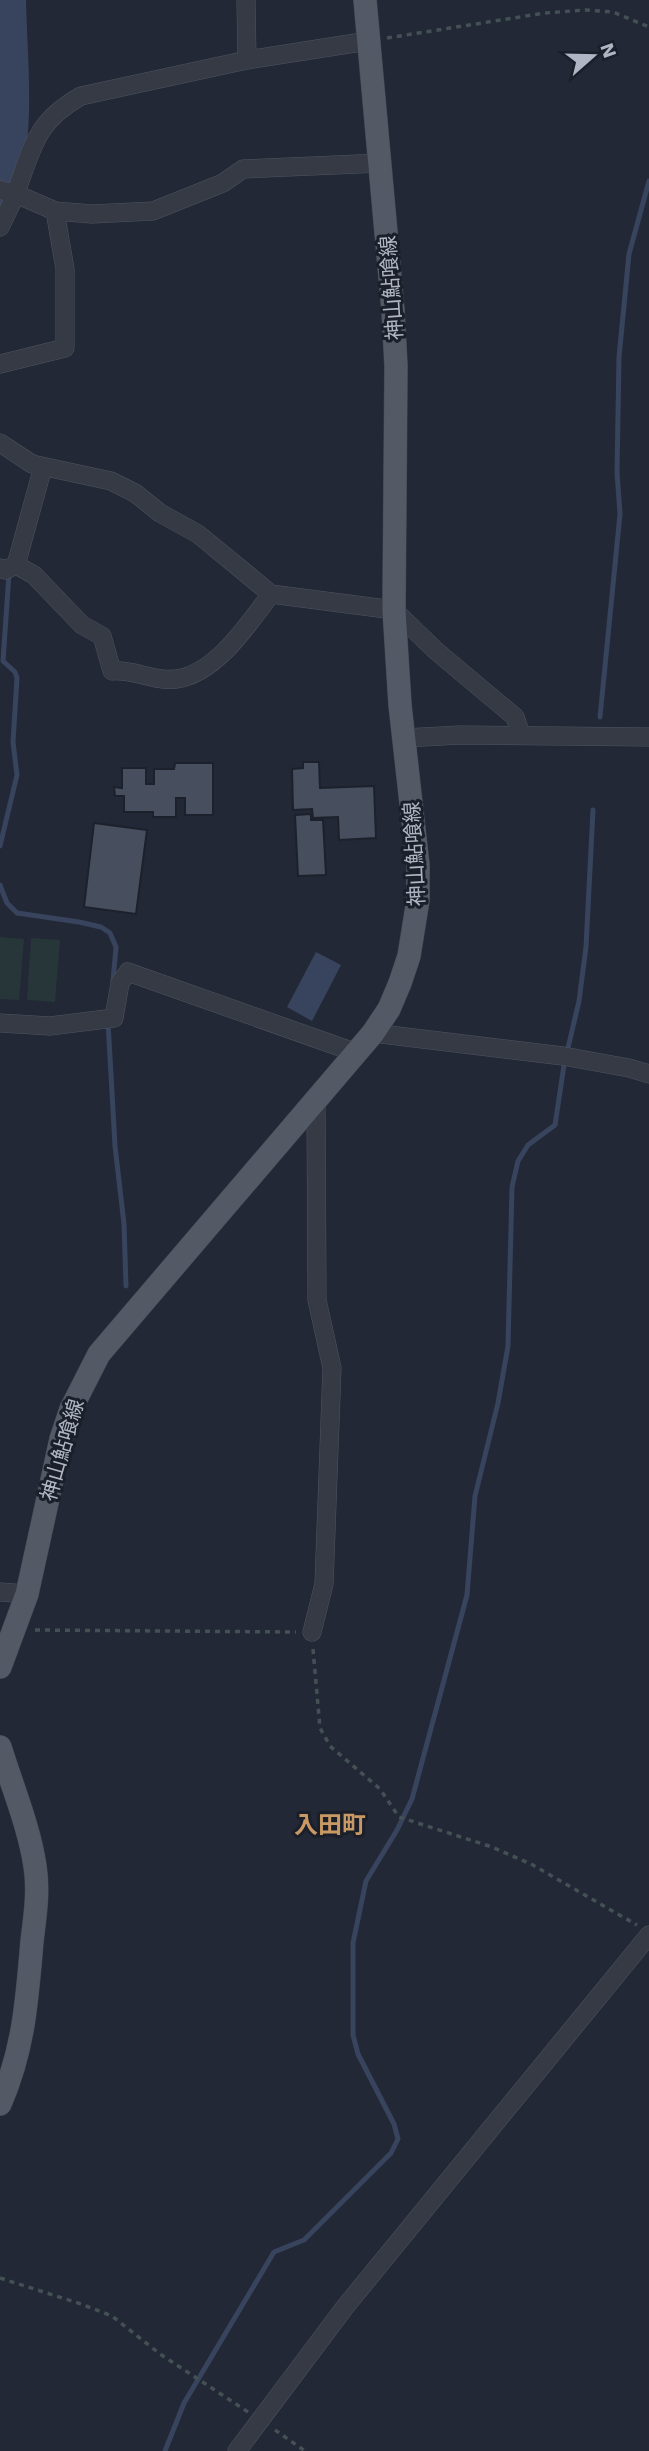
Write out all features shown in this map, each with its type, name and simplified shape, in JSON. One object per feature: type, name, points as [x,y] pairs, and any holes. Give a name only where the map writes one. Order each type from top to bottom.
[{"type":"main road","name":"神山鮎喰線","points":[[0,1667],[27,1594],[61,1439],[71,1409],[99,1354],[357,1053],[389,1009],[410,956],[418,909],[418,865],[394,610],[396,366],[381,163],[365,0]]},
{"type":"main road","points":[[0,1747],[29,1841],[35,1867],[37,1895],[25,2021],[14,2072],[0,2104]]},
{"type":"street","points":[[246,0],[247,60]]},
{"type":"street","points":[[0,227],[8,192],[41,130],[60,108],[81,96],[247,60],[368,41]]},
{"type":"street","points":[[8,192],[55,211],[92,214],[153,211],[223,183],[243,169],[381,163]]},
{"type":"street","points":[[0,364],[65,348],[65,269],[55,211]]},
{"type":"street","points":[[0,443],[32,464],[111,481],[135,493],[160,513],[198,534],[271,594],[394,610],[435,650],[515,717],[522,735]]},
{"type":"street","points":[[43,467],[8,568],[34,575],[82,625],[103,636],[112,671],[127,670],[150,677],[175,679],[195,674],[222,654],[271,594]]},
{"type":"street","points":[[404,738],[460,735],[649,737]]},
{"type":"street","points":[[0,1023],[50,1026],[114,1018],[120,983],[128,972],[357,1053]]},
{"type":"street","points":[[373,1032],[566,1057],[649,1074]]},
{"type":"street","points":[[312,1632],[324,1584],[332,1368],[317,1300],[316,1101]]},
{"type":"street","points":[[0,1592],[27,1594]]},
{"type":"street","points":[[237,2451],[345,2307],[646,1932]]},
{"type":"path","points":[[368,41],[545,13],[585,10],[613,12],[649,27]]},
{"type":"path","points":[[15,1629],[312,1632],[320,1728],[330,1746],[380,1789],[400,1816],[492,1847],[531,1864],[646,1932]]},
{"type":"path","points":[[0,2278],[112,2316],[195,2378],[306,2451]]},
{"type":"shaded area","points":[[0,937],[24,939],[19,1000],[0,999]]},
{"type":"shaded area","points":[[31,938],[60,940],[55,1002],[27,1000]]},
{"type":"water","points":[[316,952],[341,965],[312,1021],[287,1007]]},
{"type":"building","points":[[303,762],[319,762],[320,788],[374,786],[376,838],[339,840],[338,817],[313,818],[312,809],[293,810],[292,769],[303,768]]},
{"type":"building","points":[[175,763],[213,763],[213,815],[185,815],[185,798],[176,798],[176,817],[153,817],[153,812],[124,812],[124,796],[115,796],[114,787],[122,788],[122,768],[146,768],[146,784],[154,784],[154,769],[174,769]]},
{"type":"building","points":[[311,814],[311,820],[323,820],[326,875],[298,876],[295,815]]},
{"type":"building","points":[[94,823],[147,830],[136,914],[84,907]]},
{"type":"waterway","points":[[0,191],[11,145],[13,121],[10,0]]},
{"type":"waterway","points":[[600,717],[620,514],[617,472],[619,357],[629,254],[649,181]]},
{"type":"waterway","points":[[0,846],[17,775],[13,742],[17,678],[15,672],[3,661],[9,574]]},
{"type":"waterway","points":[[165,2451],[184,2403],[274,2252],[304,2240],[391,2153],[398,2139],[394,2124],[358,2054],[353,2035],[353,1943],[366,1881],[412,1799],[467,1595],[475,1496],[498,1403],[508,1346],[512,1187],[518,1161],[528,1145],[555,1125],[564,1065],[579,1001],[586,947],[593,810]]},
{"type":"waterway","points":[[0,885],[7,903],[17,913],[79,922],[101,927],[110,933],[116,947],[113,981]]},
{"type":"waterway","points":[[108,1022],[115,1146],[124,1224],[126,1286]]},
{"type":"district","name":"入田町","points":[[330,1825]]}]
